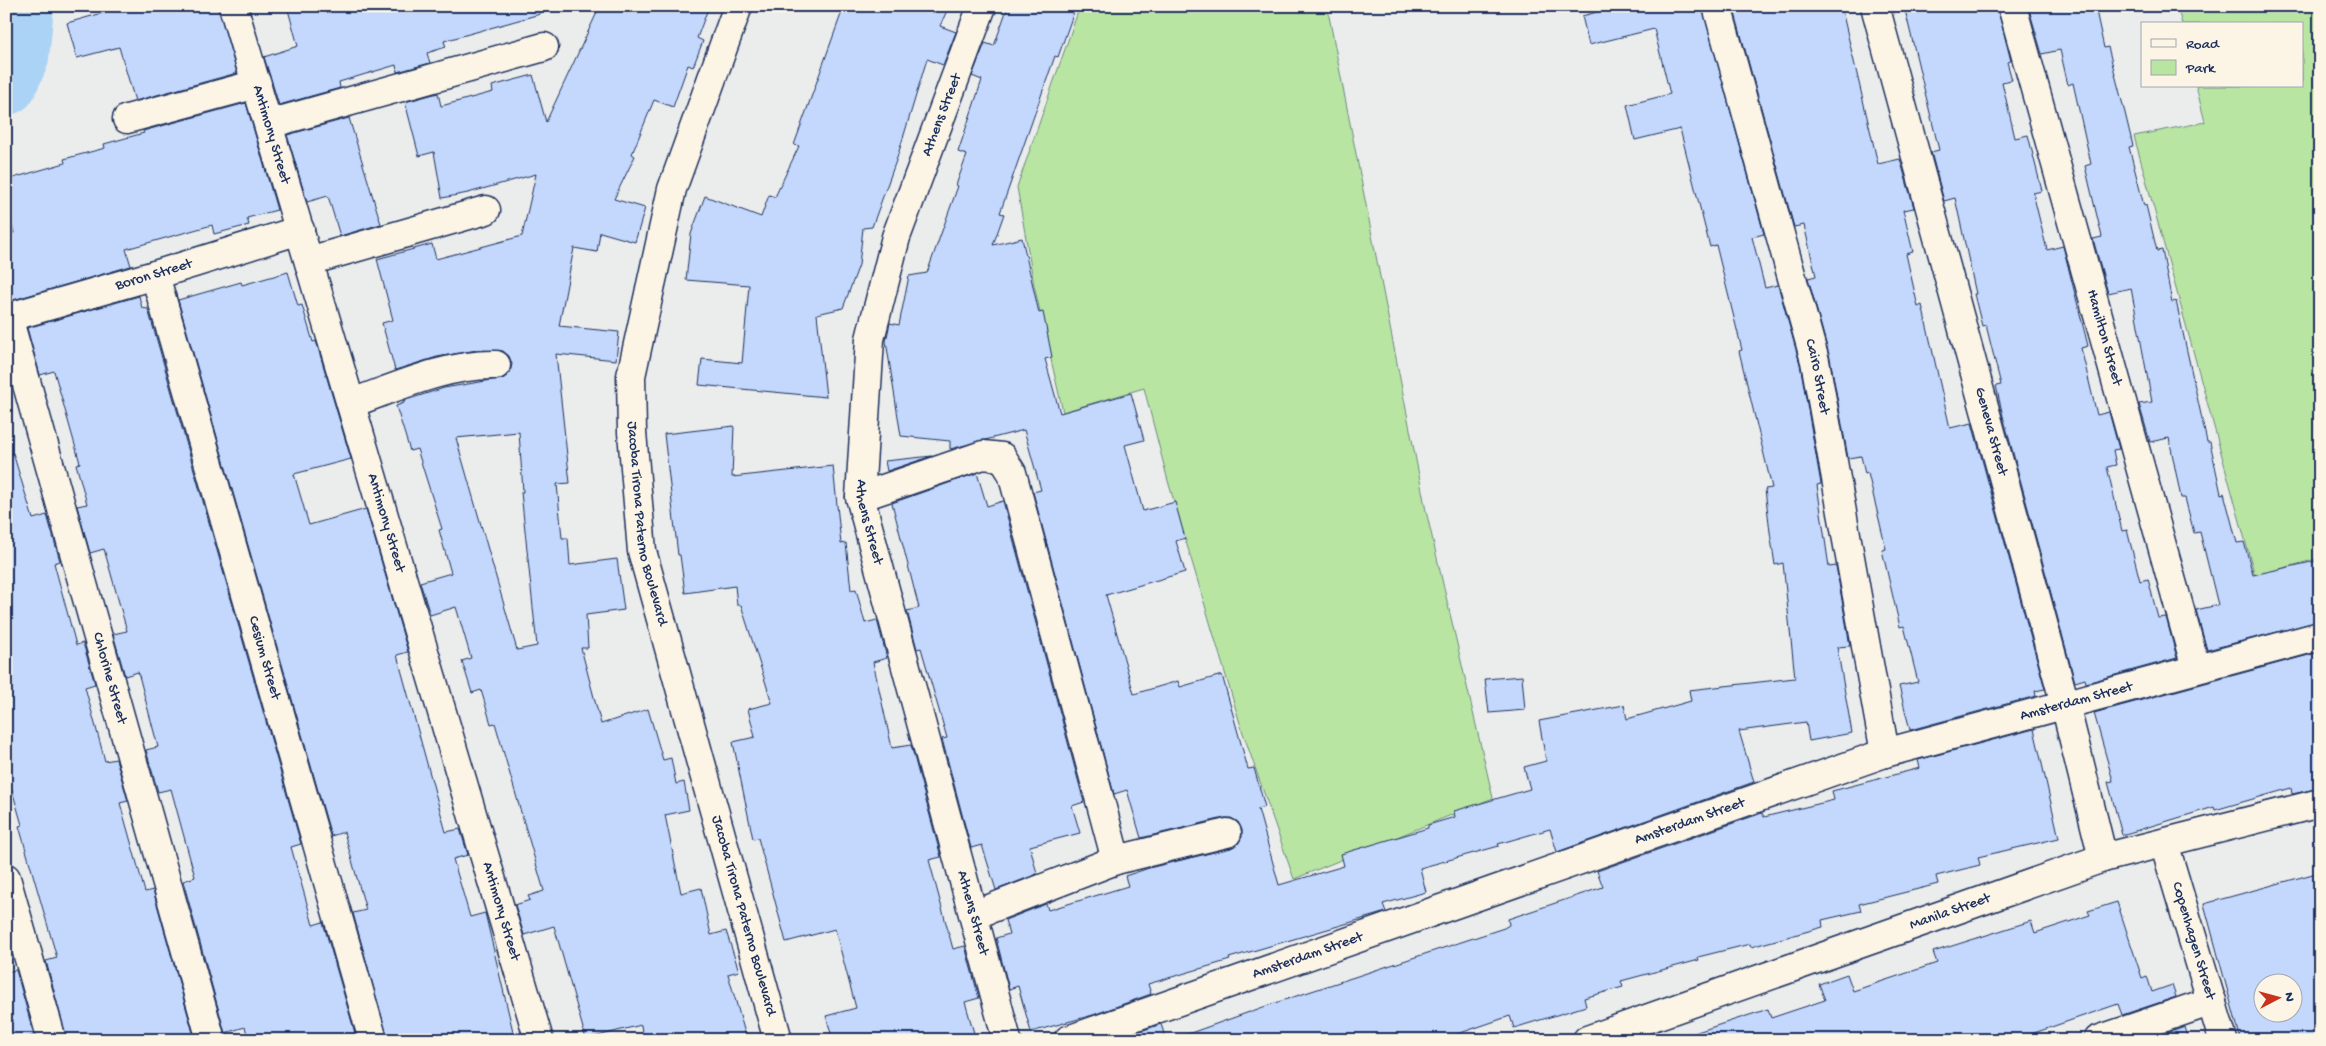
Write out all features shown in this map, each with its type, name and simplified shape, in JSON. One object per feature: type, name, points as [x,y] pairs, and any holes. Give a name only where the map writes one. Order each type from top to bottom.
[{"type":"street","name":"Antimony Street","points":[[234,6],[539,1040]]},
{"type":"street","name":"Jacoba Tirona Paterno Boulevard","points":[[738,6],[672,188],[631,376],[632,432],[642,551],[778,1040]]},
{"type":"street","name":"Athens Street","points":[[982,6],[896,237],[870,339],[860,497],[1007,1040]]},
{"type":"street","name":"Cairo Street","points":[[1717,6],[1816,361],[1885,753]]},
{"type":"street","name":"Geneva Street","points":[[1875,6],[2065,704],[2103,858]]},
{"type":"street","name":"Hamilton Street","points":[[2012,6],[2196,668]]},
{"type":"street","points":[[269,124],[544,47]]},
{"type":"street","points":[[128,119],[257,84]]},
{"type":"street","points":[[309,261],[486,210]]},
{"type":"street","name":"Boron Street","points":[[7,317],[155,275],[300,230]]},
{"type":"street","name":"Cesium Street","points":[[155,275],[373,1040]]},
{"type":"street","name":"Chlorine Street","points":[[7,317],[211,1040]]},
{"type":"street","points":[[352,403],[428,376],[461,368],[496,364]]},
{"type":"street","points":[[860,497],[983,455],[1002,457],[1012,473],[1116,860]]},
{"type":"street","name":"Amsterdam Street","points":[[1068,1040],[1885,753],[2320,636]]},
{"type":"street","name":"Manila Street","points":[[1587,1040],[2103,858],[2320,804]]},
{"type":"street","points":[[974,916],[1116,860],[1228,833]]},
{"type":"street","name":"Copenhagen Street","points":[[2164,843],[2223,1040]]},
{"type":"street","points":[[6,878],[52,1040]]},
{"type":"street","points":[[2098,1040],[2212,1001]]},
{"type":"green space","points":[[1080,6],[1327,6],[1426,511],[1493,798],[1294,879],[1242,730],[1168,481],[1144,388],[1063,412],[1034,285],[1017,187]]},
{"type":"green space","points":[[2177,6],[2320,6],[2320,558],[2255,576],[2134,136],[2205,122],[2196,88],[2304,88],[2304,22],[2181,22]]},
{"type":"building","points":[[104,6],[218,6],[237,73],[135,101],[119,47],[77,58],[67,23],[106,12]]},
{"type":"building","points":[[287,6],[539,6],[540,14],[444,41],[446,47],[427,53],[430,63],[397,72],[396,65],[339,82],[340,88],[279,105],[264,57],[298,46]]},
{"type":"building","points":[[600,6],[709,6],[697,38],[703,41],[693,67],[688,65],[673,107],[654,100],[632,154],[635,156],[614,199],[645,208],[635,242],[600,232],[597,252],[574,248],[559,326],[619,332],[616,360],[556,354],[570,483],[557,484],[562,538],[568,538],[570,565],[617,559],[624,610],[586,615],[588,648],[581,648],[601,724],[648,709],[663,760],[671,758],[676,784],[684,782],[689,810],[665,815],[681,893],[701,888],[711,935],[726,931],[739,971],[728,974],[747,1040],[643,1040],[641,1025],[586,1039],[554,926],[524,935],[515,905],[530,900],[528,896],[544,891],[495,723],[491,724],[481,690],[472,693],[462,661],[471,658],[456,607],[430,615],[420,582],[451,573],[439,530],[442,529],[417,449],[410,451],[396,406],[404,403],[403,401],[444,388],[504,378],[510,373],[512,364],[509,356],[503,351],[477,350],[437,357],[395,370],[382,323],[393,320],[377,259],[432,244],[436,259],[522,236],[536,174],[468,193],[442,198],[434,152],[419,156],[405,102],[438,93],[441,106],[493,92],[492,86],[533,75],[546,122]],"holes":[[[519,432],[523,492],[521,492],[537,646],[517,650],[456,438]]]},
{"type":"building","points":[[844,6],[949,6],[940,26],[956,32],[943,65],[927,59],[897,158],[872,227],[863,228],[859,265],[843,308],[817,314],[826,397],[699,385],[702,359],[742,363],[749,285],[686,280],[691,234],[705,196],[761,217],[769,195],[775,197],[799,146],[794,145]]},
{"type":"building","points":[[1008,6],[1076,6],[1058,57],[1055,56],[1000,213],[1004,214],[993,245],[1022,238],[1039,313],[1043,312],[1052,357],[1045,359],[1060,413],[1131,393],[1144,440],[1125,445],[1143,511],[1175,502],[1185,538],[1176,541],[1185,572],[1106,595],[1134,694],[1178,681],[1180,687],[1222,675],[1248,769],[1254,768],[1265,807],[1258,809],[1279,885],[1344,866],[1341,854],[1428,828],[1428,825],[1455,817],[1454,811],[1530,789],[1524,767],[1546,761],[1539,721],[1624,705],[1627,719],[1691,701],[1689,690],[1795,678],[1783,563],[1775,565],[1770,532],[1765,489],[1772,488],[1739,351],[1742,350],[1716,245],[1710,247],[1680,129],[1635,140],[1627,105],[1670,94],[1654,29],[1589,45],[1582,16],[1620,6],[1702,6],[1764,234],[1752,237],[1765,288],[1778,285],[1800,364],[1821,484],[1817,485],[1829,567],[1836,566],[1850,646],[1837,647],[1852,733],[1809,741],[1806,722],[1739,731],[1754,782],[1557,852],[1550,829],[1498,844],[1499,846],[1420,868],[1426,892],[1383,904],[1386,912],[1148,984],[1151,994],[1093,1015],[1031,1032],[1018,986],[1009,989],[996,938],[1009,934],[1005,920],[1046,904],[1048,910],[1128,886],[1125,876],[1149,868],[1231,848],[1238,844],[1242,837],[1242,830],[1238,822],[1231,818],[1224,818],[1141,838],[1127,790],[1114,794],[1033,492],[1041,490],[1024,430],[950,449],[950,441],[901,436],[886,341],[890,323],[899,325],[909,276],[927,273],[967,155],[958,152],[982,80],[972,76],[985,43],[994,46]]},
{"type":"building","points":[[1733,6],[1841,6],[1878,164],[1900,159],[1914,208],[1903,210],[1913,252],[1906,254],[1918,307],[1922,305],[1950,428],[1972,423],[2045,689],[2035,691],[2036,696],[1910,730],[1899,686],[1918,682],[1904,626],[1900,627],[1882,550],[1886,549],[1868,473],[1865,474],[1861,456],[1848,458],[1830,358],[1808,278],[1816,276],[1804,225],[1794,227]]},
{"type":"building","points":[[1904,6],[1997,6],[2011,61],[2007,62],[2012,80],[2002,82],[2015,138],[2028,135],[2042,191],[2033,193],[2047,250],[2063,246],[2088,346],[2081,348],[2097,415],[2109,412],[2119,449],[2113,450],[2116,465],[2107,467],[2122,531],[2127,530],[2140,581],[2148,579],[2158,618],[2166,617],[2177,658],[2086,683],[2085,679],[2075,682],[2003,416],[1996,386],[2001,385],[1986,325],[1982,326],[1974,294],[1976,294],[1955,198],[1944,201],[1931,152],[1939,150]]},
{"type":"building","points":[[2028,6],[2095,6],[2104,48],[2108,47],[2125,113],[2133,146],[2129,147],[2144,206],[2146,205],[2157,251],[2162,250],[2172,302],[2176,301],[2207,442],[2210,442],[2221,494],[2224,493],[2237,543],[2244,542],[2253,575],[2320,560],[2320,621],[2207,650],[2196,610],[2218,605],[2200,532],[2194,533],[2185,498],[2181,498],[2169,438],[2150,442],[2139,404],[2152,402],[2131,288],[2108,293],[2093,239],[2102,237],[2085,166],[2091,164],[2073,83],[2068,85],[2060,50],[2042,54]]},
{"type":"building","points":[[246,103],[277,210],[247,218],[249,225],[214,234],[212,225],[126,249],[131,266],[6,302],[6,235],[14,233],[6,203],[6,180],[65,163],[64,159],[105,148],[104,144],[144,133],[143,131]]},
{"type":"building","points":[[349,118],[381,224],[340,236],[328,196],[307,202],[287,135]]},
{"type":"building","points":[[288,272],[298,306],[302,305],[313,342],[316,341],[351,459],[294,474],[309,525],[366,509],[408,652],[397,655],[446,832],[460,829],[468,855],[453,859],[470,917],[485,913],[515,1040],[388,1040],[353,913],[366,910],[344,832],[331,836],[178,300],[241,282],[242,285]]},
{"type":"building","points":[[139,296],[142,308],[148,309],[301,844],[291,847],[313,925],[323,922],[357,1040],[249,1040],[245,1027],[225,1033],[183,881],[195,877],[171,789],[158,792],[146,750],[158,747],[138,672],[125,676],[113,634],[127,631],[104,549],[90,553],[77,506],[87,504],[76,464],[80,463],[54,371],[40,375],[27,328]]},
{"type":"building","points":[[734,426],[732,477],[833,466],[841,544],[846,543],[851,590],[856,589],[865,623],[877,620],[887,658],[873,662],[892,748],[911,745],[941,857],[929,860],[953,949],[965,946],[979,998],[965,1002],[976,1040],[833,1040],[826,1016],[856,1008],[835,929],[786,942],[758,838],[753,839],[733,742],[755,737],[748,709],[772,703],[741,605],[737,605],[735,586],[685,593],[680,555],[678,555],[664,434]]},
{"type":"building","points":[[13,453],[33,519],[47,515],[60,561],[54,563],[76,645],[83,643],[95,684],[85,687],[105,761],[116,759],[128,801],[120,803],[145,892],[153,890],[195,1040],[67,1040],[46,961],[57,958],[19,826],[22,825],[6,769],[6,454]]},
{"type":"building","points":[[932,456],[887,471],[885,461]]},
{"type":"building","points":[[977,473],[987,506],[1003,501],[1084,802],[1072,806],[1080,833],[1030,846],[1037,874],[996,890],[982,845],[971,848],[942,739],[947,738],[921,648],[917,649],[907,611],[919,608],[892,503]]},
{"type":"building","points":[[2320,652],[2320,788],[2292,794],[2291,788],[2215,810],[2214,807],[2122,835],[2108,782],[2113,781],[2094,713]]},
{"type":"building","points":[[1522,676],[1525,710],[1489,713],[1485,679]]},
{"type":"building","points":[[2034,729],[2059,838],[1978,857],[1980,865],[1936,876],[1938,884],[1859,904],[1861,911],[1822,920],[1823,927],[1751,947],[1750,944],[1698,957],[1699,960],[1621,981],[1623,987],[1584,998],[1586,1006],[1514,1028],[1510,1016],[1440,1040],[1186,1040],[1185,1035],[1269,1005],[1504,928],[1509,925],[1508,919],[1603,887],[1597,871],[1762,813],[1764,817],[1834,800],[1832,791],[1920,768],[1918,760]]},
{"type":"building","points":[[2320,872],[2320,1040],[2241,1040],[2204,904]]},
{"type":"building","points":[[2117,902],[2142,978],[2147,976],[2152,992],[2172,985],[2176,997],[2122,1015],[2118,1004],[2014,1040],[1692,1040],[1691,1034],[1768,1009],[1771,1018],[1825,1000],[1819,984],[1847,974],[1853,991],[1937,963],[1933,952],[2031,921],[2035,933],[2090,915],[2088,911]]},
{"type":"building","points":[[16,970],[34,1035],[20,1040],[6,1040],[6,972]]},
{"type":"building","points":[[1161,1024],[1166,1040],[1125,1040],[1124,1037]]},
{"type":"building","points":[[2185,1027],[2189,1040],[2147,1040]]},
{"type":"waterway","points":[[6,84],[18,57],[23,6]]}]
